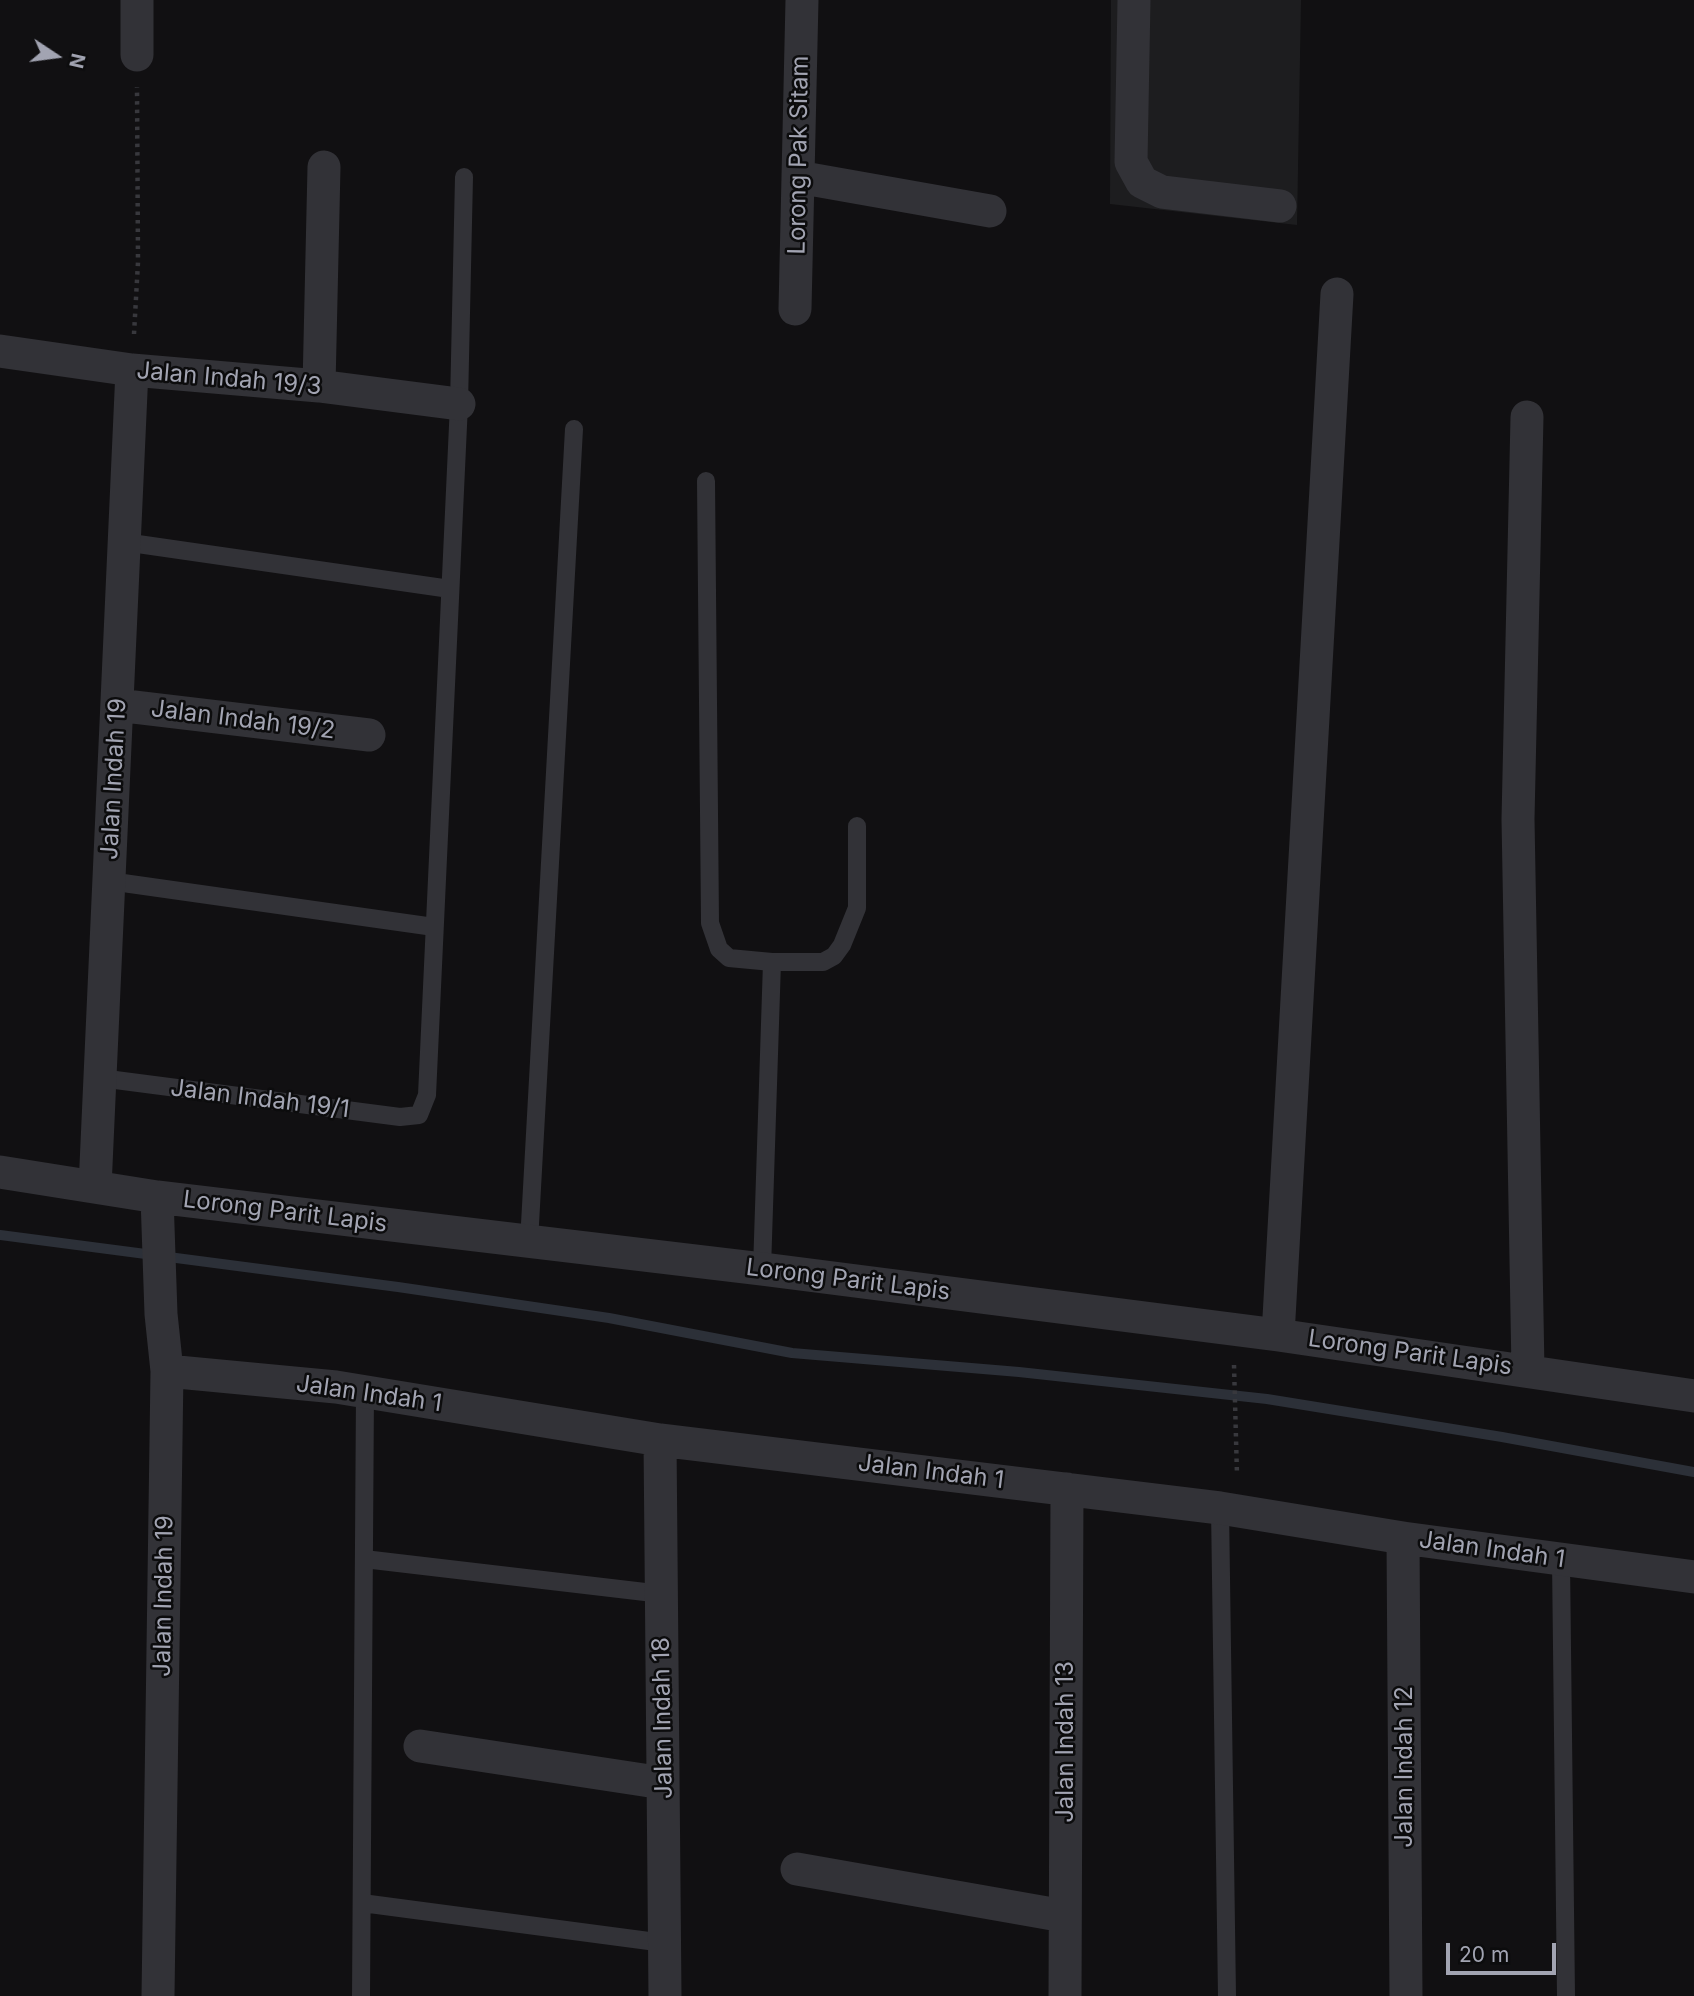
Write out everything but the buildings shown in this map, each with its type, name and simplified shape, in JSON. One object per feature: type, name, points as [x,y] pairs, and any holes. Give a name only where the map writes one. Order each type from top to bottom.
[{"type":"street","points":[[137,0],[137,55]]},
{"type":"street","name":"Lorong Pak Sitam","points":[[795,309],[802,0]]},
{"type":"street","points":[[1134,0],[1131,162],[1142,182],[1162,192],[1280,206]]},
{"type":"street","points":[[319,386],[324,167]]},
{"type":"street","points":[[798,177],[990,211]]},
{"type":"street","points":[[1278,1335],[1337,294]]},
{"type":"street","name":"Jalan Indah 19/3","points":[[0,351],[132,370],[319,386],[459,404]]},
{"type":"street","name":"Jalan Indah 19","points":[[95,1187],[132,370]]},
{"type":"street","points":[[1527,417],[1518,819],[1528,1370]]},
{"type":"street","name":"Jalan Indah 19/2","points":[[117,705],[369,735]]},
{"type":"street","name":"Lorong Parit Lapis","points":[[0,1172],[157,1197],[762,1269],[1278,1335],[1694,1396]]},
{"type":"street","name":"Jalan Indah 19","points":[[157,1197],[161,1314],[167,1371],[158,1996]]},
{"type":"street","name":"Jalan Indah 1","points":[[167,1371],[336,1387],[660,1440],[1228,1509],[1403,1538],[1694,1577]]},
{"type":"street","name":"Jalan Indah 18","points":[[660,1440],[665,1996]]},
{"type":"street","name":"Jalan Indah 13","points":[[1065,1996],[1067,1489]]},
{"type":"street","name":"Jalan Indah 12","points":[[1403,1538],[1406,1996]]},
{"type":"street","points":[[420,1745],[663,1783]]},
{"type":"street","points":[[797,1869],[1064,1916]]},
{"type":"lane","points":[[109,881],[434,927],[459,404],[464,177]]},
{"type":"lane","points":[[529,1241],[574,429]]},
{"type":"lane","points":[[706,481],[710,923],[719,948],[729,958],[772,962],[823,962],[834,956],[842,945],[857,908],[857,826]]},
{"type":"lane","points":[[124,542],[450,589]]},
{"type":"lane","name":"Jalan Indah 19/1","points":[[100,1078],[400,1117],[419,1115],[427,1094],[434,927]]},
{"type":"lane","points":[[762,1269],[772,962]]},
{"type":"lane","points":[[361,1996],[365,1392]]},
{"type":"lane","points":[[1227,1996],[1228,1509]]},
{"type":"lane","points":[[364,1559],[662,1594]]},
{"type":"lane","points":[[1561,1560],[1566,1996]]},
{"type":"lane","points":[[362,1903],[664,1943]]},
{"type":"path","points":[[132,370],[138,262],[137,55]]},
{"type":"path","points":[[1228,1509],[1237,1430],[1234,1380]]},
{"type":"shaded area","points":[[1111,0],[1301,0],[1297,225],[1110,204]]},
{"type":"waterway","points":[[0,1235],[398,1287],[609,1318],[792,1353],[1019,1372],[1267,1399],[1502,1437],[1694,1472]]}]
